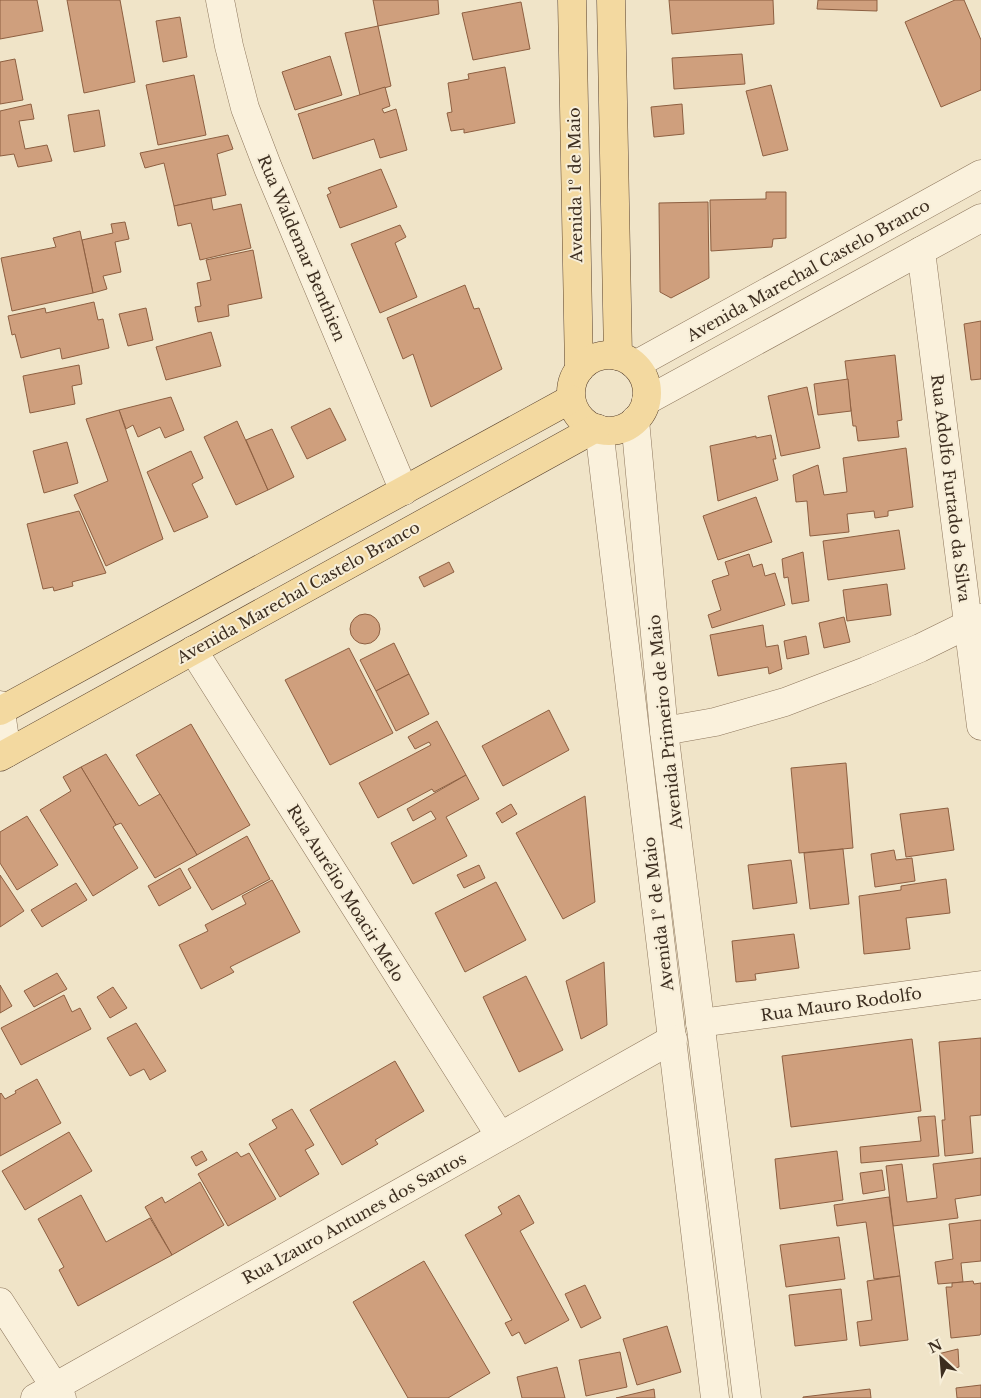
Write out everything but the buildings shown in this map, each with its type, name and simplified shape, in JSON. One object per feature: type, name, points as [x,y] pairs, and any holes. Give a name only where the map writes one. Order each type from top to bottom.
[{"type":"main road","name":"Avenida 1º de Maio","points":[[572,0],[579,370]]},
{"type":"main road","points":[[611,0],[626,360]]},
{"type":"main road","points":[[607,355],[626,360],[645,381],[641,411],[624,428],[612,431],[597,429],[580,418],[574,409],[571,399],[573,379],[587,362],[596,357],[607,355]]},
{"type":"main road","points":[[0,709],[571,399]]},
{"type":"main road","name":"Avenida Marechal Castelo Branco","points":[[3,755],[597,429]]},
{"type":"street","name":"Rua Waldemar Benthien","points":[[220,0],[229,46],[245,108],[404,490]]},
{"type":"street","name":"Avenida Marechal Castelo Branco","points":[[626,360],[981,174]]},
{"type":"street","points":[[641,411],[981,218]]},
{"type":"street","name":"Rua Adolfo Furtado da Silva","points":[[921,251],[975,622],[981,726]]},
{"type":"street","name":"Avenida Primeiro de Maio","points":[[641,411],[664,731],[700,1023]]},
{"type":"street","name":"Avenida 1º de Maio","points":[[597,429],[673,1039],[715,1398]]},
{"type":"street","points":[[664,731],[715,722],[785,702],[866,671],[975,622]]},
{"type":"street","name":"Rua Aurélio Moacir Melo","points":[[193,650],[500,1136]]},
{"type":"street","points":[[0,709],[3,755]]},
{"type":"street","name":"Rua Mauro Rodolfo","points":[[700,1023],[981,985]]},
{"type":"street","points":[[700,1023],[747,1398]]},
{"type":"street","name":"Rua Izauro Antunes dos Santos","points":[[51,1394],[500,1136],[673,1039]]},
{"type":"street","points":[[0,1302],[51,1394]]}]
